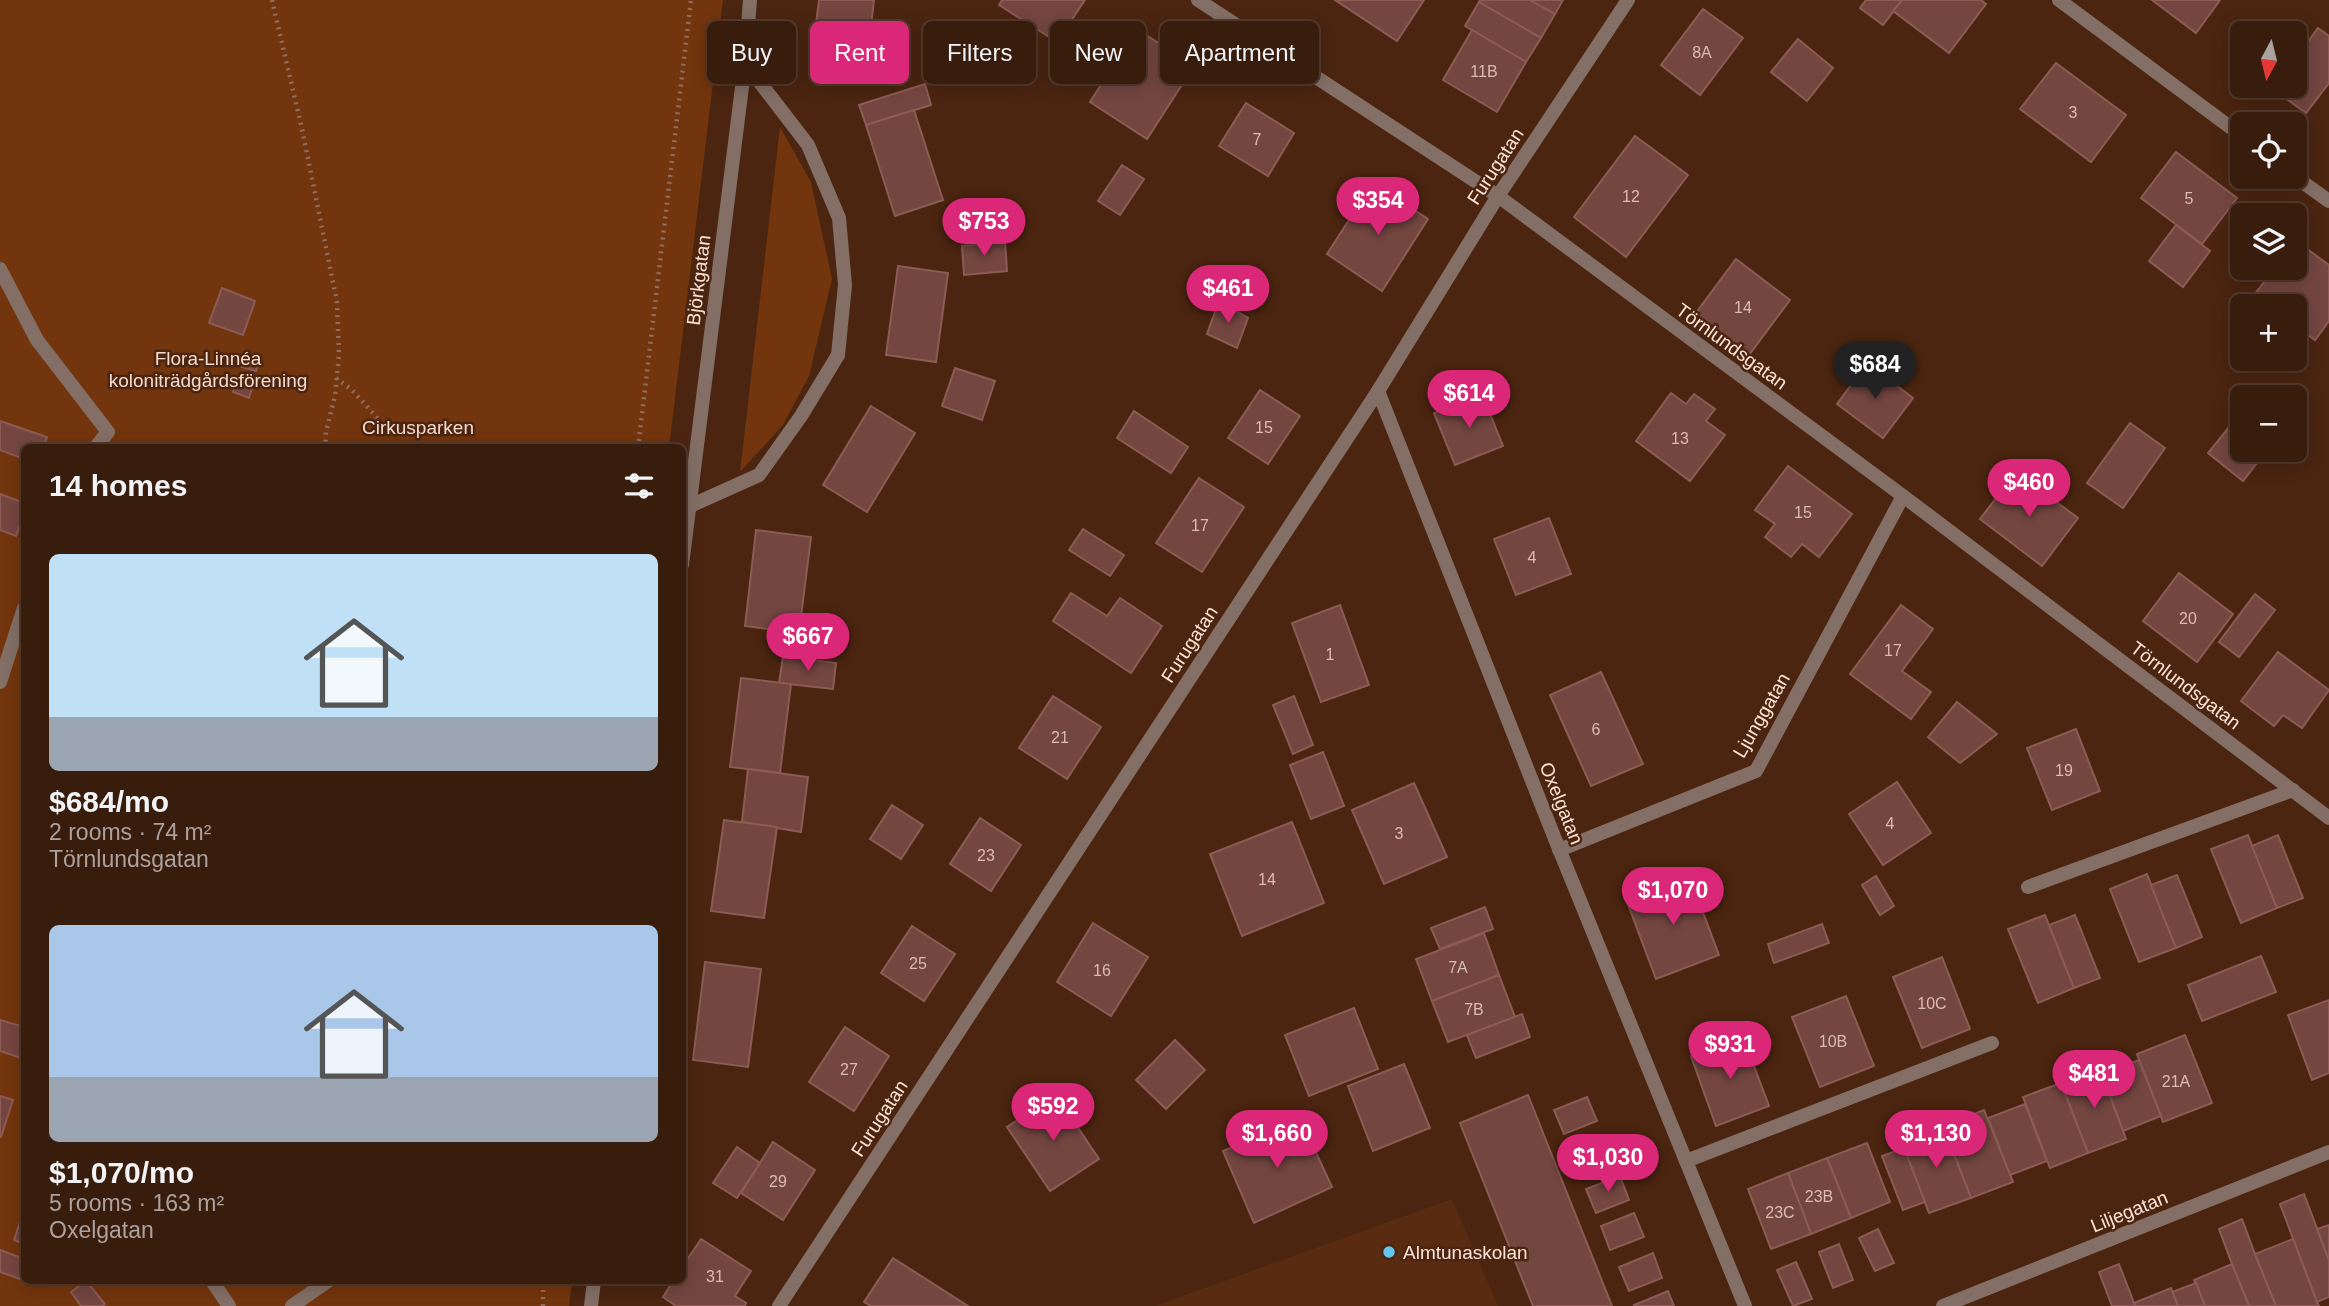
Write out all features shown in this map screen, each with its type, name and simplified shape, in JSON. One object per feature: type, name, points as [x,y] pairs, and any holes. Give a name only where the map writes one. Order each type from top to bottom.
[{"type":"street","name":"Björkgatan","points":[[748,21],[750,0]]},
{"type":"street","name":"Törnlundsgatan","points":[[1198,0],[1498,196],[1903,496],[2329,818]]},
{"type":"street","name":"Furugatan","points":[[779,1306],[1378,391],[1498,196],[1628,0]]},
{"type":"street","points":[[2059,0],[2230,127]]},
{"type":"street","name":"Björkgatan","points":[[686,536],[742,84]]},
{"type":"street","points":[[690,506],[759,475],[801,416],[838,355],[845,285],[839,218],[808,145],[761,84]]},
{"type":"street","points":[[2307,185],[2329,201]]},
{"type":"street","points":[[0,269],[37,340],[108,432],[98,444]]},
{"type":"street","name":"Oxelgatan","points":[[1378,391],[1559,850],[1745,1306]]},
{"type":"street","name":"Ljunggatan","points":[[1559,850],[1756,771],[1903,496]]},
{"type":"street","points":[[0,682],[21,617]]},
{"type":"street","points":[[2028,887],[2292,790]]},
{"type":"street","points":[[1686,1161],[1992,1042]]},
{"type":"street","name":"Liljegatan","points":[[1943,1306],[2329,1152]]},
{"type":"street","points":[[214,1284],[229,1306]]},
{"type":"street","points":[[292,1306],[324,1284]]},
{"type":"street","points":[[591,1306],[594,1284]]},
{"type":"path","points":[[272,0],[302,129],[337,302],[339,355],[326,444]]},
{"type":"path","points":[[638,444],[691,0]]},
{"type":"path","points":[[337,378],[352,390],[380,421]]},
{"type":"path","points":[[543,1284],[543,1306]]},
{"type":"shaded area","name":"Almtunaskolan","points":[[1452,1199],[1498,1306],[1155,1306]]},
{"type":"green space","points":[[0,0],[723,0],[720,21],[707,21],[707,84],[713,84],[669,444],[21,444],[21,1284],[572,1284],[569,1306],[0,1306]]},
{"type":"green space","points":[[780,127],[811,182],[832,279],[809,376],[783,425],[740,472]]},
{"type":"building","points":[[819,0],[874,0],[872,21],[816,21]]},
{"type":"building","points":[[1002,0],[1085,0],[1071,21],[1050,21],[1050,38],[1036,29],[1036,21],[1024,21],[999,5]]},
{"type":"building","points":[[1335,0],[1424,0],[1397,41]]},
{"type":"building","points":[[1530,0],[1555,14],[1541,38],[1479,2]]},
{"type":"building","points":[[1530,0],[1563,0],[1555,14]]},
{"type":"building","points":[[1866,0],[1902,0],[1883,25],[1860,8]]},
{"type":"building","points":[[1902,0],[1981,0],[1986,4],[1949,53],[1893,11]]},
{"type":"building","points":[[2152,0],[2220,0],[2196,33]]},
{"type":"building","points":[[1479,2],[1541,38],[1526,62],[1465,26]]},
{"type":"building","points":[[1703,9],[1743,38],[1700,95],[1661,65]]},
{"type":"building","points":[[2318,28],[2329,36],[2329,83],[2305,112],[2285,98],[2307,98],[2307,43]]},
{"type":"building","points":[[1472,30],[1526,62],[1497,112],[1443,80]]},
{"type":"building","points":[[1146,35],[1160,44],[1160,84],[1182,84],[1147,139],[1090,102],[1102,84],[1146,84]]},
{"type":"building","points":[[1798,39],[1833,68],[1807,101],[1771,72]]},
{"type":"building","points":[[2056,63],[2126,115],[2091,162],[2020,109]]},
{"type":"building","points":[[925,84],[931,105],[866,125],[859,105]]},
{"type":"building","points":[[1246,103],[1294,133],[1268,176],[1219,146]]},
{"type":"building","points":[[914,110],[943,200],[895,216],[866,125]]},
{"type":"building","points":[[1635,136],[1688,175],[1626,257],[1574,217]]},
{"type":"building","points":[[2176,152],[2237,198],[2230,203],[2230,207],[2202,244],[2141,198]]},
{"type":"building","points":[[1122,165],[1144,179],[1120,215],[1098,201]]},
{"type":"building","points":[[1373,183],[1428,219],[1382,291],[1327,254]]},
{"type":"building","points":[[2176,225],[2210,251],[2183,287],[2149,261]]},
{"type":"building","points":[[1005,242],[1007,271],[964,275],[962,246]]},
{"type":"building","points":[[2307,249],[2329,265],[2329,321],[2315,340],[2307,334],[2307,294],[2255,294],[2266,280],[2307,280]]},
{"type":"building","points":[[1736,259],[1790,300],[1749,355],[1695,314]]},
{"type":"building","points":[[898,266],[948,273],[936,362],[886,355]]},
{"type":"building","points":[[222,288],[255,301],[243,335],[209,323]]},
{"type":"building","points":[[1219,301],[1248,318],[1237,348],[1207,334]]},
{"type":"building","points":[[247,355],[260,359],[256,371],[242,367]]},
{"type":"building","points":[[1867,363],[1913,398],[1883,438],[1837,404]]},
{"type":"building","points":[[955,368],[995,381],[982,420],[942,406]]},
{"type":"building","points":[[238,379],[253,385],[249,398],[233,392]]},
{"type":"building","points":[[1260,390],[1300,416],[1268,464],[1228,438]]},
{"type":"building","points":[[1671,393],[1686,404],[1694,394],[1715,409],[1706,421],[1725,435],[1690,481],[1636,441]]},
{"type":"building","points":[[1482,394],[1503,446],[1455,465],[1434,413]]},
{"type":"building","points":[[871,406],[915,433],[867,512],[823,485]]},
{"type":"building","points":[[1134,411],[1188,447],[1171,473],[1117,438]]},
{"type":"building","points":[[0,421],[47,437],[44,444],[21,444],[21,458],[0,450]]},
{"type":"building","points":[[2130,423],[2165,448],[2123,508],[2087,483]]},
{"type":"building","points":[[2230,426],[2230,462],[2258,462],[2243,481],[2208,453]]},
{"type":"building","points":[[1788,466],[1852,514],[1819,557],[1802,544],[1791,557],[1765,537],[1775,524],[1755,510]]},
{"type":"building","points":[[2016,472],[2078,518],[2042,566],[1980,519]]},
{"type":"building","points":[[1199,478],[1244,507],[1202,572],[1156,543]]},
{"type":"building","points":[[0,494],[21,502],[21,522],[16,536],[0,530]]},
{"type":"building","points":[[1549,518],[1571,574],[1516,595],[1494,539]]},
{"type":"building","points":[[1083,529],[1124,555],[1110,576],[1069,550]]},
{"type":"building","points":[[756,530],[811,537],[799,633],[745,626]]},
{"type":"building","points":[[2179,573],[2233,614],[2197,662],[2143,621]]},
{"type":"building","points":[[1071,593],[1107,616],[1120,598],[1162,626],[1131,673],[1053,621]]},
{"type":"building","points":[[2255,594],[2275,610],[2239,657],[2219,642]]},
{"type":"building","points":[[1340,605],[1369,685],[1321,702],[1292,623]]},
{"type":"building","points":[[1901,605],[1933,629],[1902,671],[1931,692],[1911,719],[1850,674]]},
{"type":"building","points":[[2278,652],[2329,690],[2302,728],[2283,715],[2274,726],[2241,701]]},
{"type":"building","points":[[783,656],[836,663],[833,689],[779,683]]},
{"type":"building","points":[[1601,672],[1643,764],[1591,786],[1550,695]]},
{"type":"building","points":[[741,678],[791,684],[780,773],[730,767]]},
{"type":"building","points":[[1053,696],[1101,727],[1067,779],[1019,748]]},
{"type":"building","points":[[1294,696],[1313,745],[1293,754],[1273,705]]},
{"type":"building","points":[[1957,702],[1997,734],[1960,763],[1928,737]]},
{"type":"building","points":[[2076,729],[2100,791],[2052,810],[2027,748]]},
{"type":"building","points":[[1323,752],[1344,806],[1311,819],[1290,765]]},
{"type":"building","points":[[748,769],[808,777],[801,832],[742,822]]},
{"type":"building","points":[[1897,782],[1931,833],[1883,865],[1849,814]]},
{"type":"building","points":[[1414,783],[1447,857],[1384,884],[1352,810]]},
{"type":"building","points":[[892,805],[923,825],[901,859],[870,839]]},
{"type":"building","points":[[980,818],[1021,845],[991,891],[950,864]]},
{"type":"building","points":[[724,820],[777,827],[764,918],[711,911]]},
{"type":"building","points":[[1292,822],[1324,903],[1242,936],[1210,854]]},
{"type":"building","points":[[2248,835],[2277,908],[2241,923],[2211,849]]},
{"type":"building","points":[[2278,835],[2303,898],[2277,908],[2252,846]]},
{"type":"building","points":[[2147,874],[2176,948],[2139,962],[2110,889]]},
{"type":"building","points":[[1689,875],[1719,955],[1656,979],[1626,899]]},
{"type":"building","points":[[2177,875],[2202,937],[2176,948],[2151,885]]},
{"type":"building","points":[[1876,876],[1894,906],[1880,915],[1862,885]]},
{"type":"building","points":[[1485,907],[1493,929],[1440,949],[1431,928]]},
{"type":"building","points":[[2045,915],[2074,988],[2038,1003],[2008,929]]},
{"type":"building","points":[[2075,915],[2100,978],[2074,988],[2049,925]]},
{"type":"building","points":[[1093,923],[1148,957],[1111,1016],[1057,982]]},
{"type":"building","points":[[1822,924],[1829,943],[1774,963],[1768,944]]},
{"type":"building","points":[[912,926],[955,954],[924,1001],[881,973]]},
{"type":"building","points":[[1484,933],[1499,975],[1432,1001],[1416,959]]},
{"type":"building","points":[[2261,956],[2276,992],[2202,1021],[2188,985]]},
{"type":"building","points":[[1942,957],[1970,1029],[1922,1048],[1893,977]]},
{"type":"building","points":[[705,962],[761,969],[748,1067],[693,1060]]},
{"type":"building","points":[[1499,975],[1515,1017],[1448,1042],[1432,1001]]},
{"type":"building","points":[[1846,996],[1874,1066],[1820,1087],[1792,1017]]},
{"type":"building","points":[[2329,1000],[2329,1073],[2312,1080],[2288,1015]]},
{"type":"building","points":[[1354,1008],[1378,1069],[1309,1096],[1285,1035]]},
{"type":"building","points":[[1522,1014],[1530,1037],[1476,1058],[1467,1035]]},
{"type":"building","points":[[0,1020],[21,1026],[21,1058],[0,1051]]},
{"type":"building","points":[[845,1027],[889,1056],[854,1111],[809,1082]]},
{"type":"building","points":[[2185,1035],[2212,1103],[2163,1122],[2137,1054]]},
{"type":"building","points":[[1743,1037],[1769,1106],[1716,1126],[1691,1056]]},
{"type":"building","points":[[1175,1040],[1205,1070],[1166,1109],[1136,1080]]},
{"type":"building","points":[[2139,1060],[2161,1116],[2123,1131],[2102,1074]]},
{"type":"building","points":[[1404,1064],[1430,1128],[1373,1151],[1348,1086]]},
{"type":"building","points":[[2099,1067],[2126,1139],[2088,1153],[2061,1083]]},
{"type":"building","points":[[2061,1083],[2088,1153],[2050,1168],[2023,1097]]},
{"type":"building","points":[[1056,1095],[1099,1159],[1050,1191],[1007,1127]]},
{"type":"building","points":[[1528,1095],[1612,1306],[1533,1306],[1460,1123]]},
{"type":"building","points":[[0,1096],[13,1100],[1,1137],[0,1137]]},
{"type":"building","points":[[1587,1097],[1597,1121],[1564,1134],[1554,1110]]},
{"type":"building","points":[[2025,1104],[2047,1161],[2010,1175],[1988,1118]]},
{"type":"building","points":[[1984,1110],[2013,1182],[1971,1198],[1943,1126]]},
{"type":"building","points":[[1300,1118],[1332,1187],[1254,1223],[1223,1151]]},
{"type":"building","points":[[1943,1126],[1971,1198],[1929,1213],[1901,1142]]},
{"type":"building","points":[[1603,1137],[1613,1161],[1579,1175],[1570,1151]]},
{"type":"building","points":[[773,1142],[815,1170],[783,1220],[741,1193]]},
{"type":"building","points":[[1867,1143],[1890,1202],[1851,1218],[1827,1158]]},
{"type":"building","points":[[737,1147],[760,1163],[737,1198],[713,1183]]},
{"type":"building","points":[[1904,1148],[1925,1202],[1903,1210],[1882,1156]]},
{"type":"building","points":[[1827,1158],[1851,1218],[1811,1234],[1788,1173]]},
{"type":"building","points":[[1788,1173],[1811,1234],[1771,1249],[1748,1189]]},
{"type":"building","points":[[1620,1176],[1629,1200],[1596,1213],[1586,1189]]},
{"type":"building","points":[[2304,1194],[2329,1260],[2329,1297],[2317,1302],[2280,1204]]},
{"type":"building","points":[[1634,1213],[1644,1237],[1610,1250],[1601,1226]]},
{"type":"building","points":[[21,1219],[21,1243],[14,1240]]},
{"type":"building","points":[[2242,1219],[2276,1306],[2249,1306],[2232,1264],[2219,1229]]},
{"type":"building","points":[[2329,1225],[2329,1260],[2317,1229]]},
{"type":"building","points":[[1878,1229],[1894,1263],[1875,1271],[1859,1238]]},
{"type":"building","points":[[701,1239],[751,1271],[735,1296],[746,1303],[745,1306],[676,1306],[663,1297],[671,1284],[686,1284],[686,1261]]},
{"type":"building","points":[[2293,1239],[2319,1306],[2276,1306],[2255,1254]]},
{"type":"building","points":[[1839,1244],[1853,1280],[1833,1288],[1819,1252]]},
{"type":"building","points":[[0,1250],[21,1258],[20,1279],[0,1272]]},
{"type":"building","points":[[1653,1253],[1662,1278],[1629,1291],[1619,1267]]},
{"type":"building","points":[[893,1258],[968,1306],[871,1306],[864,1302]]},
{"type":"building","points":[[1796,1262],[1812,1299],[1793,1306],[1777,1270]]},
{"type":"building","points":[[2119,1264],[2136,1306],[2112,1306],[2099,1272]]},
{"type":"building","points":[[2232,1264],[2249,1306],[2205,1306],[2194,1280]]},
{"type":"building","points":[[2196,1283],[2205,1306],[2178,1306],[2172,1292]]},
{"type":"building","points":[[82,1284],[88,1284],[105,1304],[81,1306],[71,1292]]},
{"type":"building","points":[[2171,1288],[2178,1306],[2136,1306],[2134,1303]]},
{"type":"building","points":[[1668,1291],[1674,1306],[1634,1305]]},
{"type":"place","name":"Almtunaskolan","points":[[1389,1252]]},
{"type":"park label","name":"Flora-Linnéa koloniträdgårdsförening","points":[[208,369]]},
{"type":"park label","name":"Cirkusparken","points":[[418,427]]}]
